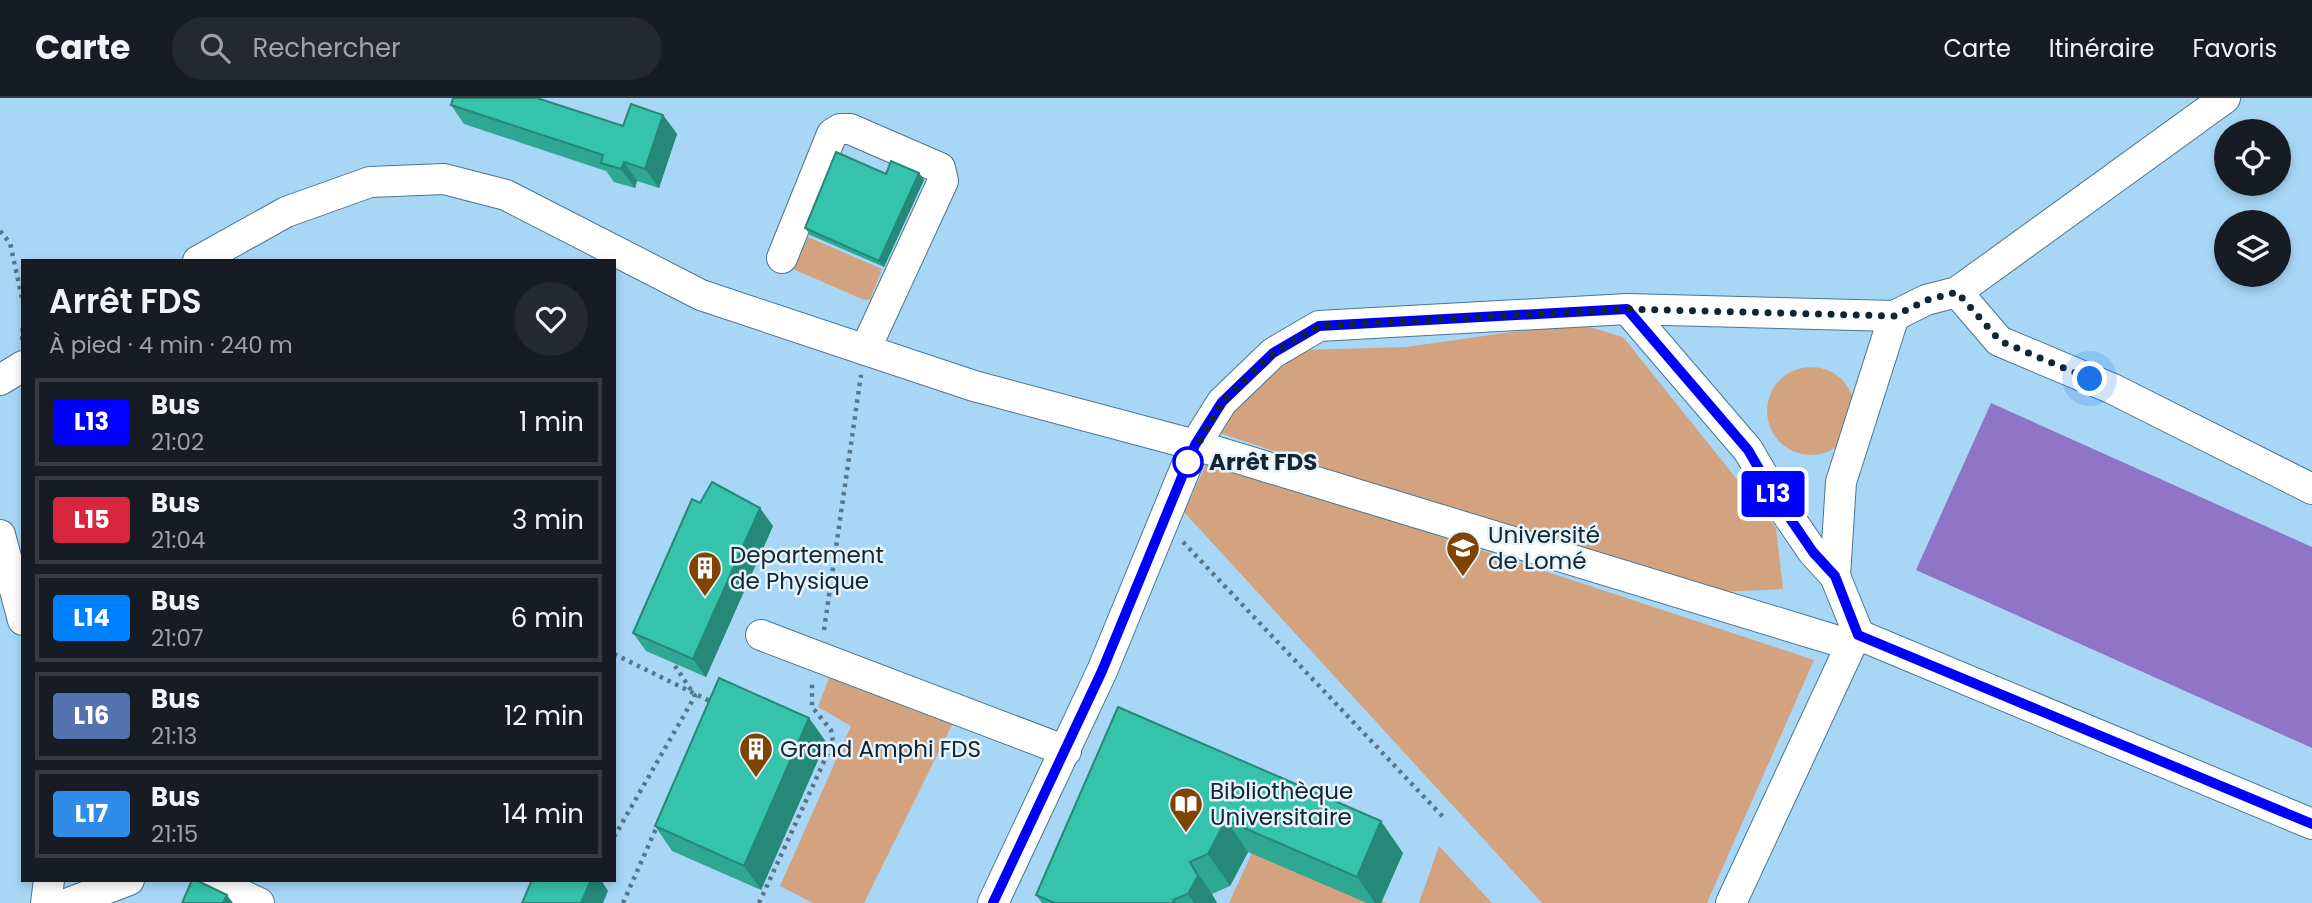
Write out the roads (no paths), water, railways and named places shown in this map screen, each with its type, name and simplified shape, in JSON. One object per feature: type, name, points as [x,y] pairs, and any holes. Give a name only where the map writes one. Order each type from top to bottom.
[{"type":"lane","points":[[993,903],[1066,751],[1165,523],[1195,445],[1222,402],[1273,353],[1319,326],[1627,309],[1894,316],[1927,300],[1957,292],[2225,98]]},
{"type":"lane","points":[[782,258],[832,134],[840,128],[850,129],[940,168],[943,181],[865,350]]},
{"type":"lane","points":[[202,259],[286,212],[370,182],[444,179],[506,195],[701,295],[974,386],[1195,445],[1855,640],[2312,824]]},
{"type":"lane","points":[[1957,292],[2000,341],[2113,389],[2312,489]]},
{"type":"lane","points":[[1627,309],[1748,450],[1776,498],[1813,552],[1835,576]]},
{"type":"lane","points":[[1731,903],[1855,640],[1835,576],[1841,482],[1894,316]]},
{"type":"lane","points":[[0,380],[21,367]]},
{"type":"lane","points":[[0,535],[21,613]]},
{"type":"lane","points":[[761,635],[1066,751]]},
{"type":"lane","points":[[46,903],[49,882]]},
{"type":"lane","points":[[69,903],[124,882]]},
{"type":"lane","points":[[213,882],[259,903]]},
{"type":"place","name":"Arrêt FDS","points":[[1188,462]]},
{"type":"place","name":"Université de Lomé","points":[[1463,578]]},
{"type":"place","name":"Departement de Physique","points":[[705,598]]},
{"type":"place","name":"Grand Amphi FDS","points":[[756,779]]},
{"type":"place","name":"Bibliothèque Universitaire","points":[[1186,834]]}]
